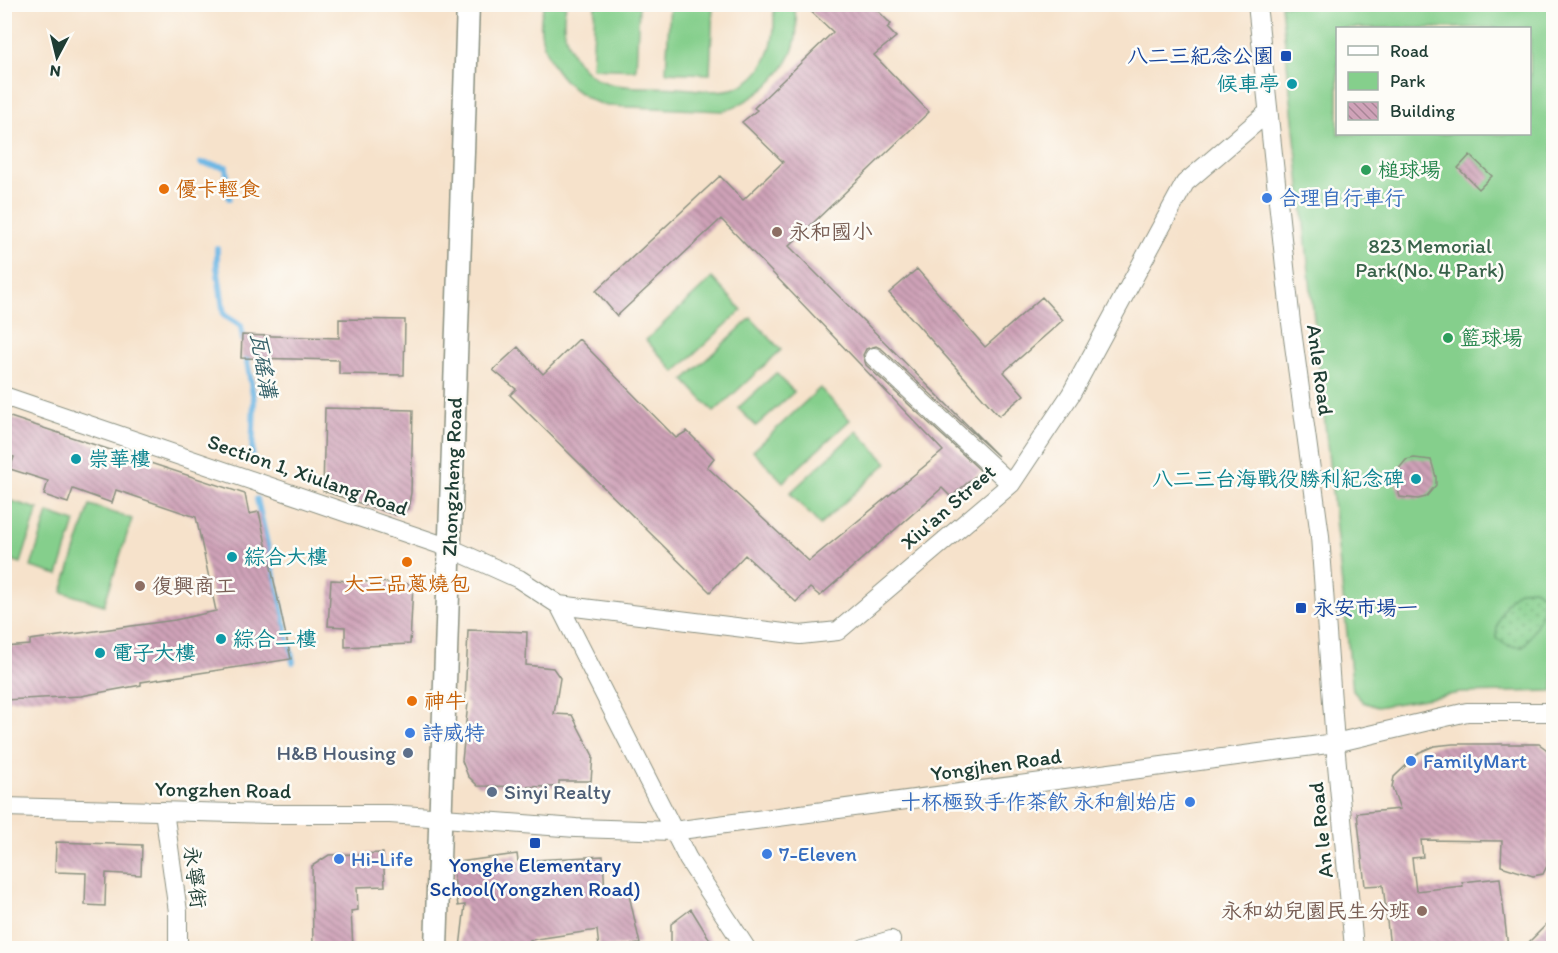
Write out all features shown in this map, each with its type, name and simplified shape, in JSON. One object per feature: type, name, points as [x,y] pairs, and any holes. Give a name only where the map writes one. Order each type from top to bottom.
[{"type":"street","name":"Zhongzheng Road","points":[[436,948],[468,4]]},
{"type":"street","name":"Anle Road","points":[[1257,4],[1291,323],[1320,536],[1335,742]]},
{"type":"street","name":"Xiu'an Street","points":[[559,605],[800,635],[838,631],[1011,484],[1071,394],[1185,183],[1267,113]]},
{"type":"street","points":[[874,357],[1011,484]]},
{"type":"street","name":"Section 1, Xiulang Road","points":[[4,396],[450,548],[519,579],[559,605]]},
{"type":"street","points":[[559,605],[688,859],[746,948]]},
{"type":"street","name":"Yongjhen Road","points":[[441,818],[576,828],[673,831],[1335,742],[1467,712],[1554,711]]},
{"type":"street","name":"An le Road","points":[[1335,742],[1354,948]]},
{"type":"street","name":"Yongzhen Road","points":[[4,807],[390,814],[441,818]]},
{"type":"street","name":"永寧街","points":[[164,811],[178,912],[178,948]]},
{"type":"street","points":[[864,948],[891,940]]},
{"type":"green space","points":[[670,4],[713,5],[710,74],[666,72]]},
{"type":"green space","points":[[544,5],[566,5],[564,29],[567,42],[579,64],[599,80],[619,86],[720,91],[742,85],[760,70],[770,50],[774,27],[773,5],[793,5],[796,24],[795,41],[790,57],[769,84],[740,104],[723,111],[608,106],[593,101],[579,92],[555,68],[542,38],[541,21]]},
{"type":"green space","points":[[595,5],[639,5],[636,70],[592,68]]},
{"type":"green space","name":"823 Memorial Park(No. 4 Park)","points":[[1281,5],[1553,5],[1553,691],[1460,693],[1377,707],[1363,702],[1353,691]]},
{"type":"green space","points":[[712,278],[742,310],[675,372],[646,340]]},
{"type":"green space","points":[[751,318],[781,350],[714,412],[684,380]]},
{"type":"green space","points":[[776,373],[794,392],[756,426],[738,408]]},
{"type":"green space","points":[[820,388],[850,420],[783,482],[753,451]]},
{"type":"green space","points":[[857,431],[887,463],[820,525],[790,493]]},
{"type":"green space","points":[[11,501],[38,509],[21,563],[5,558],[5,520]]},
{"type":"green space","points":[[90,505],[132,519],[104,605],[62,592]]},
{"type":"green space","points":[[48,513],[75,522],[58,575],[31,567]]},
{"type":"green space","points":[[1534,589],[1544,595],[1538,623],[1523,647],[1508,646],[1496,638],[1502,611],[1514,594],[1520,590]]},
{"type":"building","points":[[803,4],[871,4],[891,24],[887,28],[896,37],[874,55],[929,112],[789,246],[998,456],[882,349],[876,346],[866,349],[863,355],[866,365],[981,471],[951,497],[942,488],[820,596],[810,588],[796,602],[745,555],[710,592],[510,395],[516,389],[493,370],[518,347],[543,374],[579,339],[676,438],[687,431],[714,458],[707,467],[809,561],[943,451],[721,219],[617,316],[596,291],[720,176],[743,200],[783,162],[742,122],[757,110],[754,108],[833,32]]},
{"type":"building","points":[[1470,155],[1492,176],[1479,189],[1458,168]]},
{"type":"building","points":[[917,269],[985,347],[1042,297],[1063,320],[1004,372],[1024,395],[999,416],[889,293]]},
{"type":"building","points":[[339,319],[405,320],[404,375],[339,374],[339,360],[241,358],[242,335],[339,338]]},
{"type":"building","points":[[325,408],[413,410],[411,493],[408,509],[395,515],[323,491]]},
{"type":"building","points":[[4,415],[245,494],[249,514],[259,512],[291,659],[141,682],[141,685],[81,696],[4,700],[4,647],[30,645],[30,640],[175,620],[216,611],[196,517],[116,490],[112,503],[73,489],[68,503],[44,495],[48,481],[10,469],[14,457],[4,454]]},
{"type":"building","name":"八二三台海戰役勝利紀念碑","points":[[1414,458],[1431,460],[1436,485],[1426,497],[1418,499],[1400,497],[1395,480],[1396,472],[1406,460]]},
{"type":"building","points":[[331,580],[413,584],[410,644],[345,647],[345,627],[328,626]]},
{"type":"building","points":[[468,630],[527,632],[526,665],[553,668],[560,678],[554,714],[572,715],[593,756],[591,781],[559,781],[559,787],[478,786],[468,776],[462,761],[468,703],[465,703]]},
{"type":"building","points":[[1539,744],[1546,749],[1551,756],[1547,866],[1543,874],[1533,876],[1501,866],[1502,841],[1421,840],[1423,857],[1412,858],[1416,891],[1463,886],[1462,882],[1500,878],[1508,948],[1390,948],[1383,885],[1365,886],[1357,813],[1400,809],[1392,787],[1394,777],[1420,752],[1434,746]]},
{"type":"building","points":[[56,842],[142,845],[141,875],[106,873],[105,906],[85,905],[86,873],[55,872]]},
{"type":"building","points":[[383,853],[385,886],[357,887],[358,910],[351,911],[353,948],[313,948],[312,866],[329,855]]},
{"type":"building","points":[[517,854],[518,861],[603,856],[605,894],[628,890],[640,944],[599,948],[597,930],[530,940],[531,948],[460,948],[465,905],[458,906],[452,863]]},
{"type":"building","points":[[691,909],[715,948],[671,948],[671,924]]},
{"type":"building","points":[[1554,917],[1554,948],[1523,948]]},
{"type":"waterway","name":"瓦磘溝","points":[[201,163],[226,167],[229,198]]},
{"type":"waterway","name":"瓦磘溝","points":[[217,248],[217,266],[224,315],[241,326],[243,340]]},
{"type":"waterway","name":"瓦磘溝","points":[[245,350],[254,400],[252,460]]},
{"type":"waterway","name":"瓦磘溝","points":[[257,499],[293,662]]},
{"type":"place","name":"八二三紀念公園","points":[[1286,56]]},
{"type":"place","name":"候車亭","points":[[1292,84]]},
{"type":"place","name":"槌球場","points":[[1366,170]]},
{"type":"place","name":"優卡輕食","points":[[164,189]]},
{"type":"place","name":"合理自行車行","points":[[1267,198]]},
{"type":"place","name":"永和國小","points":[[777,232]]},
{"type":"place","name":"籃球場","points":[[1448,338]]},
{"type":"place","name":"崇華樓","points":[[76,459]]},
{"type":"place","name":"八二三台海戰役勝利紀念碑","points":[[1416,479]]},
{"type":"place","name":"綜合大樓","points":[[232,557]]},
{"type":"place","name":"大三品蔥燒包","points":[[407,562]]},
{"type":"place","name":"復興商工","points":[[140,586]]},
{"type":"place","name":"永安市場一","points":[[1301,608]]},
{"type":"place","name":"綜合二樓","points":[[221,639]]},
{"type":"place","name":"電子大樓","points":[[100,653]]},
{"type":"place","name":"神牛","points":[[412,701]]},
{"type":"place","name":"詩威特","points":[[410,733]]},
{"type":"place","name":"H&B Housing","points":[[408,753]]},
{"type":"place","name":"FamilyMart","points":[[1411,761]]},
{"type":"place","name":"Sinyi Realty","points":[[492,792]]},
{"type":"place","name":"十杯極致手作茶飲 永和創始店","points":[[1190,802]]},
{"type":"place","name":"Yonghe Elementary School(Yongzhen Road)","points":[[535,843]]},
{"type":"place","name":"7-Eleven","points":[[767,854]]},
{"type":"place","name":"Hi-Life","points":[[339,859]]},
{"type":"place","name":"永和幼兒園民生分班","points":[[1422,911]]}]
